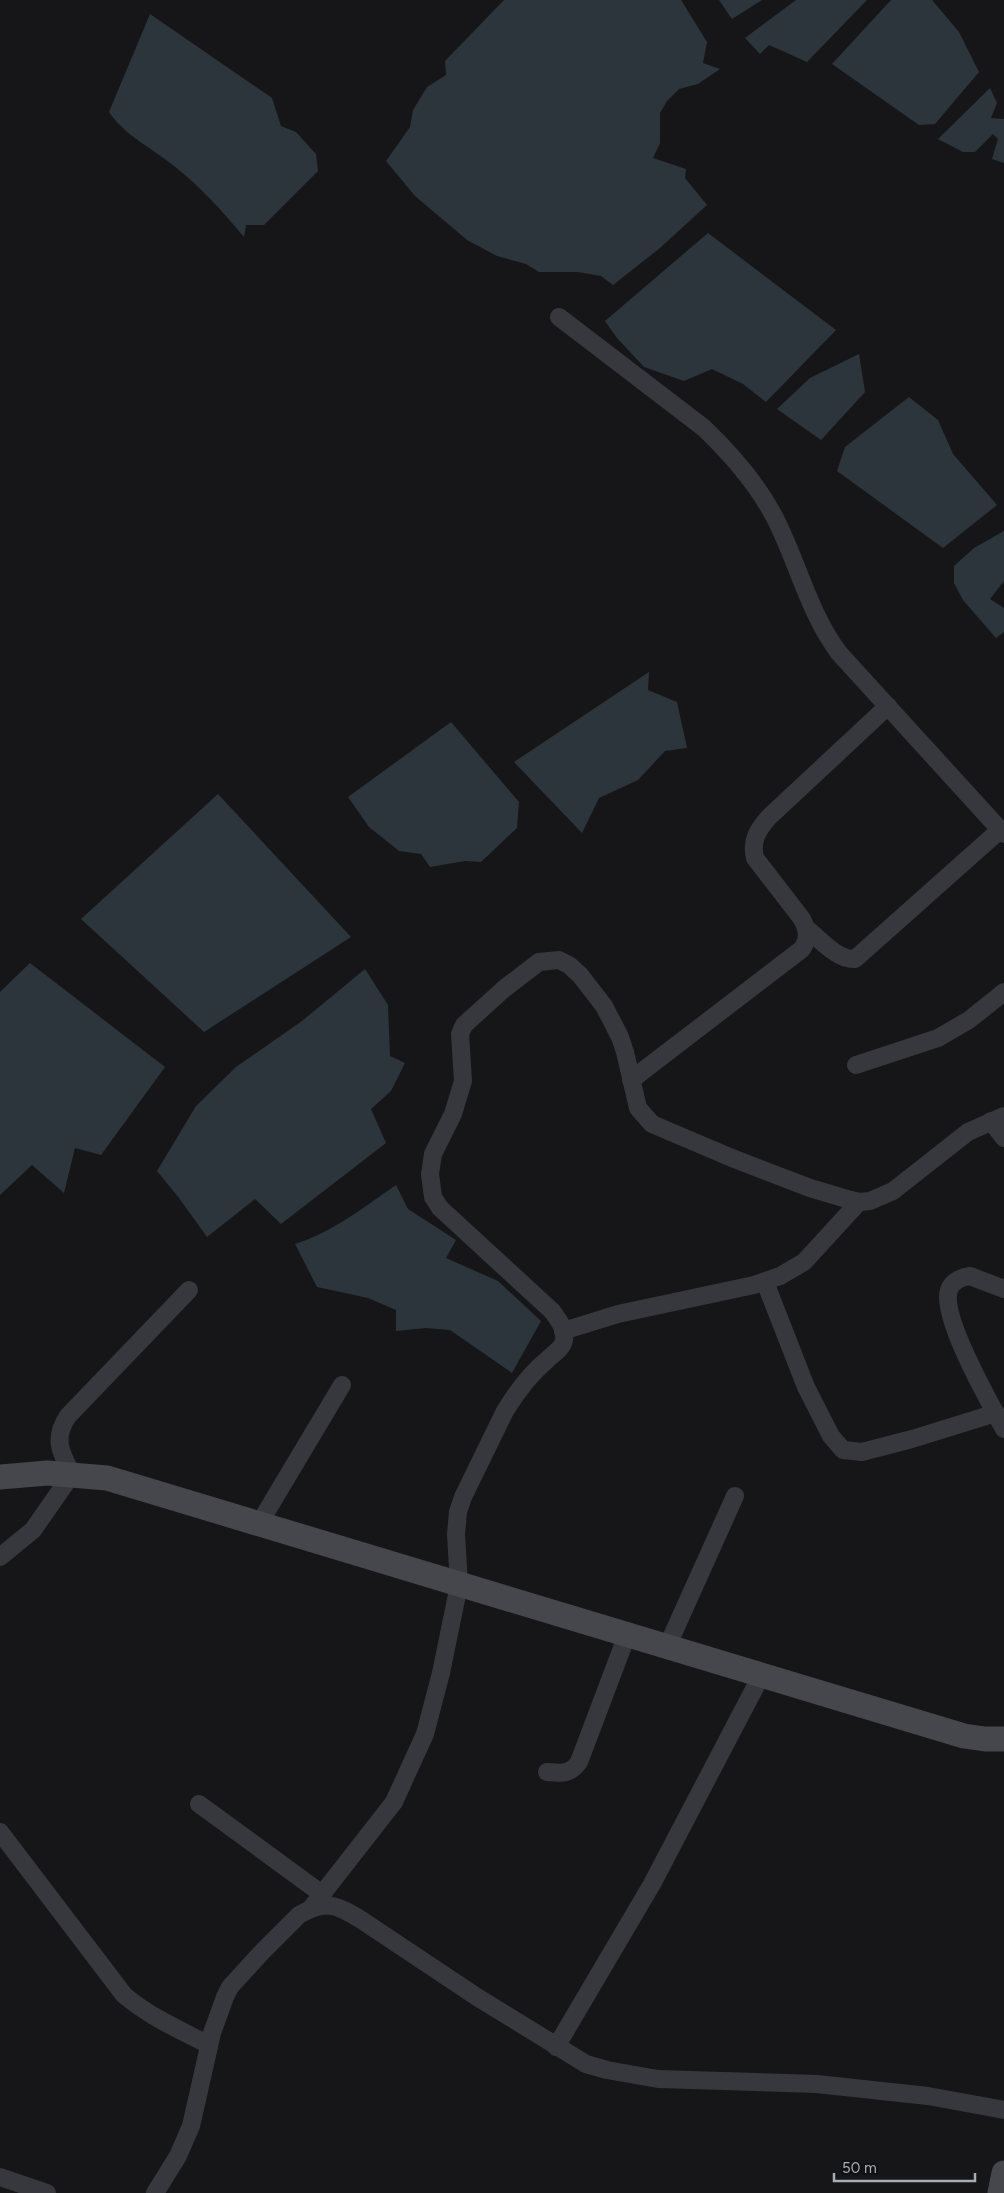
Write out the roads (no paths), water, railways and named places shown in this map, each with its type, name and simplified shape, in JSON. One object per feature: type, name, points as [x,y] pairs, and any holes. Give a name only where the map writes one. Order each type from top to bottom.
[{"type":"street","points":[[559,317],[704,428],[736,463],[774,516],[825,635],[839,654],[888,706],[1002,832],[855,959],[848,959],[840,956],[807,929],[802,919],[755,858],[753,848],[754,836],[768,818],[888,706]]},
{"type":"street","points":[[631,1080],[796,954],[807,940],[807,929]]},
{"type":"street","points":[[155,2193],[178,2156],[191,2126],[218,2014],[230,1988],[299,1915],[317,1901],[394,1802],[424,1734],[441,1673],[459,1585],[456,1523],[463,1497],[505,1411],[530,1377],[561,1347],[564,1340],[563,1331],[552,1311],[450,1219],[433,1197],[430,1163],[453,1114],[463,1081],[460,1034],[464,1025],[511,983],[539,962],[559,960],[569,965],[580,975],[604,1006],[620,1037],[638,1108],[646,1118],[663,1130],[810,1188],[859,1202],[881,1198],[893,1191],[911,1179],[974,1128],[998,1119],[1004,1138]]},
{"type":"street","points":[[856,1065],[938,1038],[969,1020],[1004,992]]},
{"type":"street","points":[[563,1331],[618,1314],[765,1282],[804,1262],[859,1202]]},
{"type":"street","points":[[1004,1289],[970,1276],[956,1281],[949,1287],[948,1295],[958,1334],[969,1363],[1004,1429]]},
{"type":"street","points":[[765,1282],[806,1387],[831,1436],[843,1450],[862,1452],[996,1413]]},
{"type":"street","points":[[72,1474],[61,1454],[60,1427],[79,1403],[189,1290]]},
{"type":"street","points":[[259,1524],[342,1385]]},
{"type":"street","points":[[0,1477],[47,1473],[107,1478],[964,1736],[1004,1740]]},
{"type":"street","points":[[0,1557],[33,1530],[72,1474]]},
{"type":"street","points":[[667,1647],[735,1496]]},
{"type":"street","points":[[547,1772],[564,1774],[572,1772],[579,1762],[627,1635]]},
{"type":"street","points":[[556,2047],[652,1884],[762,1676]]},
{"type":"street","points":[[199,1804],[317,1901],[325,1905],[340,1907],[556,2047],[586,2064],[607,2070],[658,2079],[817,2084],[928,2096],[1004,2110]]},
{"type":"street","points":[[0,1832],[124,1996],[156,2018],[210,2044]]},
{"type":"street","points":[[1000,2193],[1004,2173]]},
{"type":"street","points":[[0,2177],[47,2193]]}]
